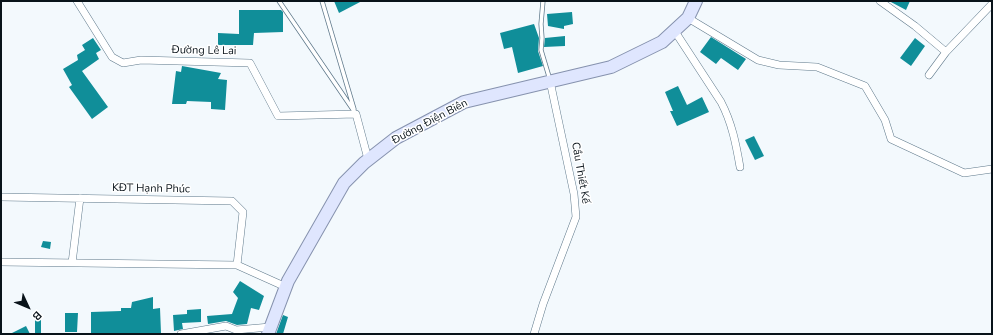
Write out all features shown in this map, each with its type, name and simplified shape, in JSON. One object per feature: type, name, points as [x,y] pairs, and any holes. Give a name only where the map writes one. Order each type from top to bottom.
[{"type":"main road","name":"Đường Điện Biên","points":[[269,331],[286,287],[344,183],[368,159],[396,138],[464,102],[611,67],[662,42],[688,18],[696,1]]},
{"type":"street","name":"Đường Lê Lai","points":[[77,1],[112,57],[124,63],[141,60],[250,63],[278,116],[356,114]]},
{"type":"street","points":[[880,1],[915,26],[946,52]]},
{"type":"street","points":[[929,75],[946,52],[992,4]]},
{"type":"street","points":[[688,18],[758,60],[779,65],[817,67],[865,86],[885,120],[892,139],[964,172],[992,169]]},
{"type":"street","points":[[674,30],[727,113],[735,138],[740,167]]},
{"type":"street","name":"Cầu Thiết Kế","points":[[534,334],[543,304],[576,217],[571,178],[550,81]]},
{"type":"street","points":[[356,114],[368,159]]},
{"type":"street","name":"KĐT Hạnh Phúc","points":[[1,197],[232,201],[243,212],[237,265]]},
{"type":"street","points":[[72,263],[80,198]]},
{"type":"street","points":[[1,262],[237,265],[286,287]]},
{"type":"street","points":[[181,334],[226,326],[236,330],[269,331]]},
{"type":"lane","points":[[279,1],[356,114]]},
{"type":"lane","points":[[322,1],[356,114]]},
{"type":"lane","points":[[543,1],[541,50],[550,81]]},
{"type":"building","points":[[334,1],[362,1],[339,13]]},
{"type":"building","points":[[889,1],[910,1],[906,10]]},
{"type":"building","points":[[239,10],[281,10],[283,12],[283,32],[254,33],[253,45],[218,45],[218,33],[239,34]]},
{"type":"building","points":[[572,12],[573,24],[564,26],[564,29],[548,26],[547,14]]},
{"type":"building","points":[[534,24],[539,38],[538,51],[543,66],[518,73],[512,47],[504,49],[500,33]]},
{"type":"building","points":[[565,36],[565,46],[544,47],[545,38]]},
{"type":"building","points":[[711,37],[746,59],[738,70],[721,58],[716,64],[700,52]]},
{"type":"building","points":[[93,38],[101,50],[96,53],[99,59],[82,71],[108,107],[92,119],[69,87],[72,85],[63,69],[78,60],[77,55],[85,50],[82,45]]},
{"type":"building","points":[[915,38],[925,46],[911,66],[900,58]]},
{"type":"building","points":[[182,66],[221,73],[218,79],[227,80],[225,110],[211,109],[211,102],[187,101],[186,104],[172,104],[176,71],[181,72]]},
{"type":"building","points":[[678,86],[687,105],[702,97],[709,112],[677,126],[670,111],[673,111],[665,92]]},
{"type":"building","points":[[754,136],[764,156],[755,160],[745,140]]},
{"type":"building","points":[[43,241],[51,242],[50,249],[41,247]]},
{"type":"building","points":[[240,281],[264,296],[259,310],[251,308],[247,324],[237,325],[226,321],[208,324],[207,316],[232,314],[238,298],[233,292]]},
{"type":"building","points":[[153,297],[153,309],[160,308],[161,333],[91,334],[91,312],[121,311],[121,308],[131,308],[132,302]]},
{"type":"building","points":[[201,309],[201,322],[182,323],[183,329],[174,331],[173,315],[187,314],[187,310]]},
{"type":"building","points":[[65,313],[78,313],[77,332],[65,332]]},
{"type":"building","points":[[283,315],[288,317],[283,334],[276,334]]},
{"type":"building","points":[[41,318],[41,334],[35,334],[35,319]]},
{"type":"building","points":[[26,326],[30,334],[10,334]]}]
